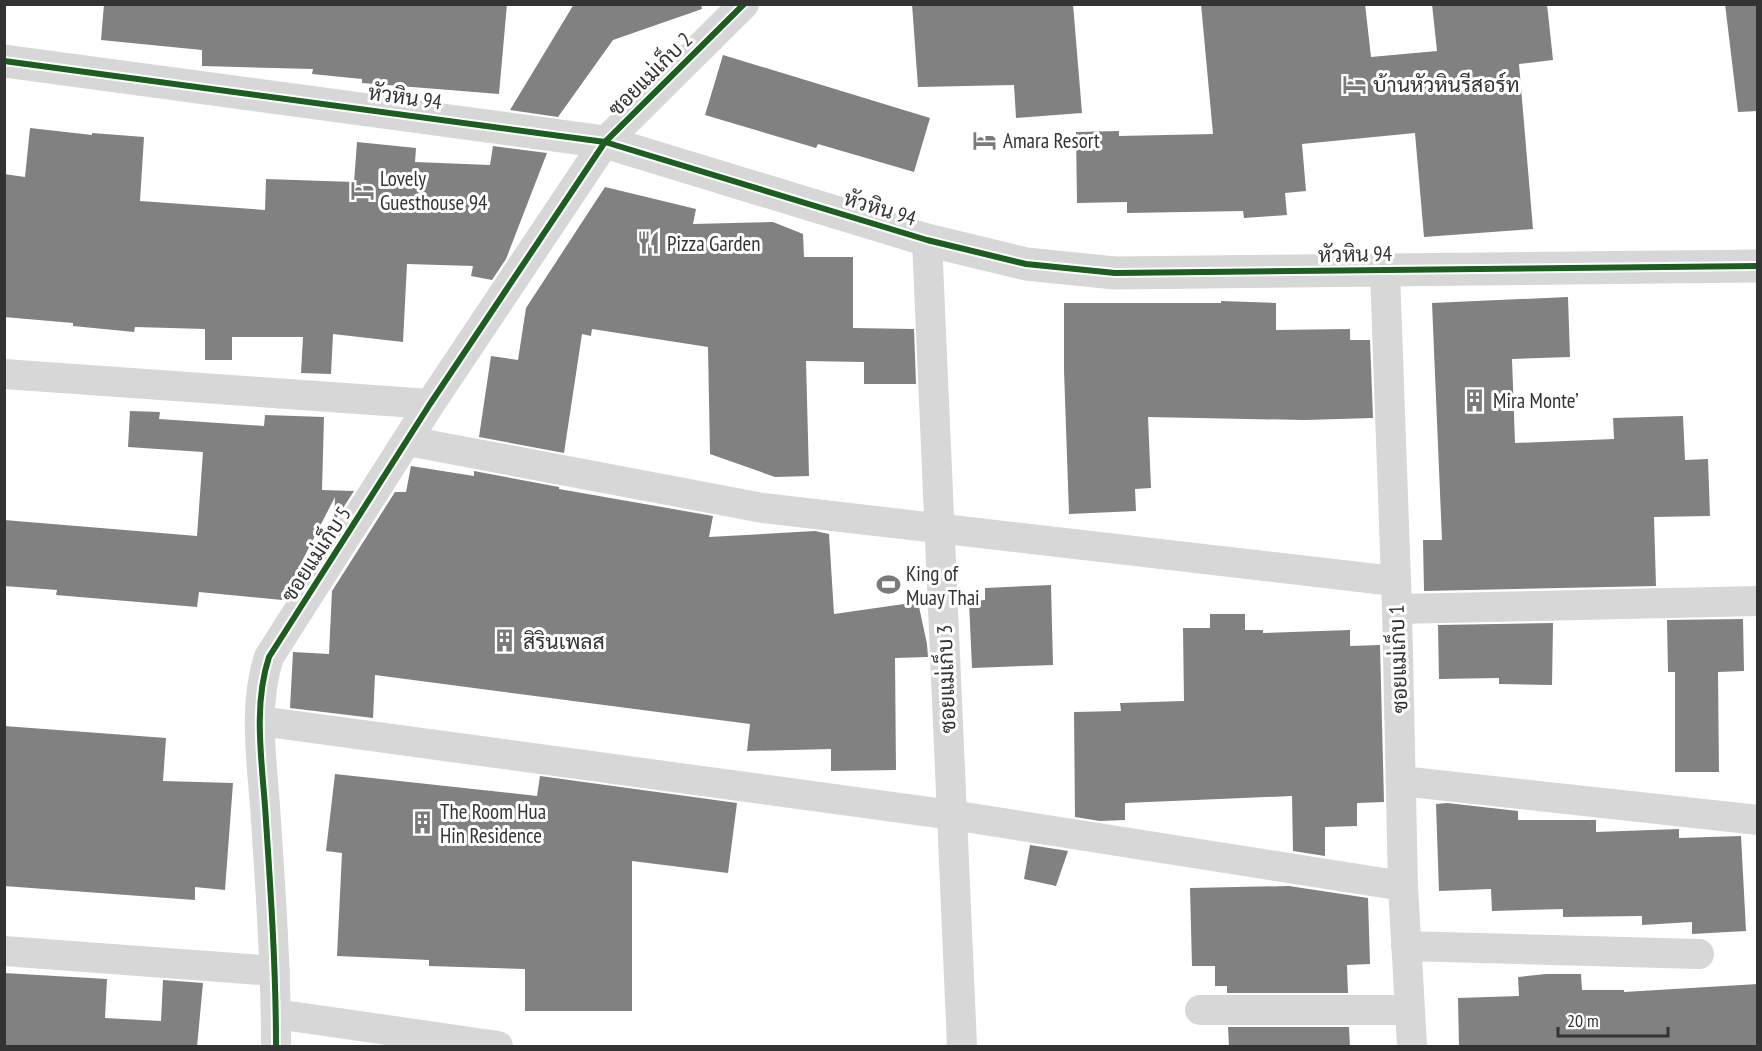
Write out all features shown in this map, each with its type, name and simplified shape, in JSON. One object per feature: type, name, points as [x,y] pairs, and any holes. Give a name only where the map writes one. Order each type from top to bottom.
[{"type":"street","name":"ซอยแม่เก็บ 2","points":[[605,142],[744,4]]},
{"type":"street","name":"หัวหิน 94","points":[[4,61],[605,142],[927,240],[1026,264],[1115,273],[1758,266]]},
{"type":"street","name":"ซอยแม่เก็บ 5","points":[[276,1047],[275,971],[260,721],[264,675],[270,657],[430,404],[605,142]]},
{"type":"street","name":"ซอยแม่เก็บ 3","points":[[927,240],[962,1047]]},
{"type":"street","name":"ซอยแม่เก็บ 1","points":[[1385,271],[1403,886],[1412,1047]]},
{"type":"street","points":[[4,374],[430,404]]},
{"type":"street","points":[[408,441],[762,508],[940,528],[1395,595],[1758,601]]},
{"type":"street","points":[[260,721],[952,815],[1403,886]]},
{"type":"street","points":[[1401,781],[1758,820]]},
{"type":"street","points":[[1406,946],[1699,954]]},
{"type":"street","points":[[4,951],[275,971]]},
{"type":"street","points":[[1200,1010],[1409,1010]]},
{"type":"street","points":[[276,1014],[498,1047]]},
{"type":"building","points":[[104,4],[507,4],[499,94],[362,83],[362,79],[312,74],[313,69],[202,66],[202,50],[101,40]]},
{"type":"building","points":[[574,4],[701,4],[702,9],[613,40],[558,117],[510,110]]},
{"type":"building","points":[[912,4],[1073,4],[1082,113],[1016,118],[1014,85],[918,87]]},
{"type":"building","points":[[1201,4],[1365,4],[1371,57],[1437,51],[1432,4],[1547,4],[1553,60],[1519,64],[1533,229],[1424,237],[1415,133],[1302,144],[1306,191],[1285,193],[1287,215],[1244,218],[1243,211],[1127,213],[1127,202],[1077,203],[1076,132],[1119,131],[1119,136],[1213,134]]},
{"type":"building","points":[[1725,4],[1758,4],[1758,111],[1738,112]]},
{"type":"building","points":[[723,55],[930,118],[914,172],[818,144],[816,148],[705,115]]},
{"type":"building","points":[[30,128],[92,135],[92,133],[144,137],[140,201],[265,210],[266,179],[354,182],[357,142],[416,148],[415,162],[490,165],[493,146],[547,153],[506,259],[492,280],[471,276],[473,266],[407,264],[403,342],[333,334],[331,374],[301,373],[303,337],[232,337],[232,360],[205,360],[205,329],[135,327],[134,332],[73,326],[73,323],[4,317],[4,174],[25,177]]},
{"type":"building","points":[[605,187],[696,209],[693,224],[773,222],[803,234],[804,257],[853,257],[853,328],[914,329],[916,384],[864,384],[864,362],[806,361],[809,476],[775,477],[710,454],[708,347],[592,329],[591,336],[582,334],[564,453],[479,437],[491,356],[518,360],[526,308]]},
{"type":"building","points":[[1568,297],[1570,357],[1512,359],[1515,443],[1614,439],[1613,418],[1683,416],[1685,460],[1708,459],[1710,516],[1654,517],[1656,586],[1424,591],[1423,540],[1442,540],[1432,303]]},
{"type":"building","points":[[1221,301],[1276,303],[1276,330],[1350,329],[1350,340],[1370,340],[1373,418],[1304,420],[1148,417],[1151,488],[1135,489],[1136,511],[1069,514],[1064,303],[1221,303]]},
{"type":"building","points":[[130,411],[160,412],[159,419],[264,426],[265,415],[324,417],[322,490],[354,491],[334,522],[335,497],[282,600],[199,592],[197,607],[56,595],[57,590],[4,586],[4,520],[197,536],[203,452],[128,447]]},
{"type":"building","points":[[411,466],[474,476],[474,471],[559,487],[559,489],[713,516],[709,537],[815,531],[829,534],[834,614],[918,602],[928,657],[895,658],[896,770],[831,771],[831,749],[747,751],[750,724],[375,675],[373,718],[290,708],[293,652],[329,654],[332,591],[395,492],[406,492]]},
{"type":"building","points":[[1051,585],[1053,665],[972,668],[969,601],[985,600],[985,588]]},
{"type":"building","points":[[1210,614],[1245,614],[1245,630],[1263,630],[1263,633],[1350,630],[1350,646],[1380,645],[1384,802],[1357,803],[1357,826],[1325,827],[1325,856],[1293,851],[1292,796],[1125,803],[1125,820],[1100,821],[1075,817],[1074,712],[1121,711],[1120,703],[1184,701],[1183,628],[1210,628]]},
{"type":"building","points":[[1743,619],[1744,671],[1718,672],[1719,772],[1675,772],[1675,672],[1668,672],[1667,620]]},
{"type":"building","points":[[1553,623],[1552,685],[1499,684],[1499,678],[1439,679],[1438,625]]},
{"type":"building","points":[[4,726],[166,738],[163,781],[233,783],[225,890],[195,887],[195,900],[4,886]]},
{"type":"building","points":[[335,774],[537,796],[540,776],[737,803],[728,873],[632,861],[632,1011],[525,1011],[525,969],[429,966],[429,960],[337,956],[342,853],[326,851]]},
{"type":"building","points":[[1447,803],[1518,811],[1518,820],[1596,820],[1596,832],[1679,829],[1679,838],[1741,836],[1746,931],[1692,934],[1692,922],[1642,925],[1642,916],[1563,917],[1563,909],[1492,911],[1491,889],[1439,891],[1436,804]]},
{"type":"building","points":[[1030,845],[1068,851],[1056,886],[1024,879]]},
{"type":"building","points":[[1289,886],[1368,898],[1370,964],[1347,965],[1348,993],[1227,993],[1227,986],[1215,986],[1215,966],[1192,966],[1190,888]]},
{"type":"building","points":[[4,973],[107,979],[105,1018],[161,1021],[163,980],[203,983],[197,1047],[4,1047]]},
{"type":"building","points":[[1581,974],[1582,990],[1624,990],[1624,992],[1758,984],[1758,1047],[1459,1047],[1458,998],[1519,996],[1518,977]]},
{"type":"building","points":[[1228,1027],[1349,1027],[1350,1047],[1229,1047]]},
{"type":"cycle path","points":[[276,1046],[273,934],[260,738],[261,697],[269,657],[430,404],[605,142],[744,4]]},
{"type":"cycle path","points":[[4,61],[605,142],[927,240],[1026,264],[1115,273],[1758,266]]},
{"type":"place","name":"บ้านหัวหินรีสอร์ท","points":[[1355,84]]},
{"type":"place","name":"Amara Resort","points":[[985,140]]},
{"type":"place","name":"Lovely Guesthouse 94","points":[[362,190]]},
{"type":"place","name":"Pizza Garden","points":[[649,243]]},
{"type":"place","name":"Mira Monte’","points":[[1475,400]]},
{"type":"place","name":"King of Muay Thai","points":[[888,585]]},
{"type":"place","name":"สิรินเพลส","points":[[505,641]]},
{"type":"place","name":"The Room Hua Hin Residence","points":[[422,823]]}]
